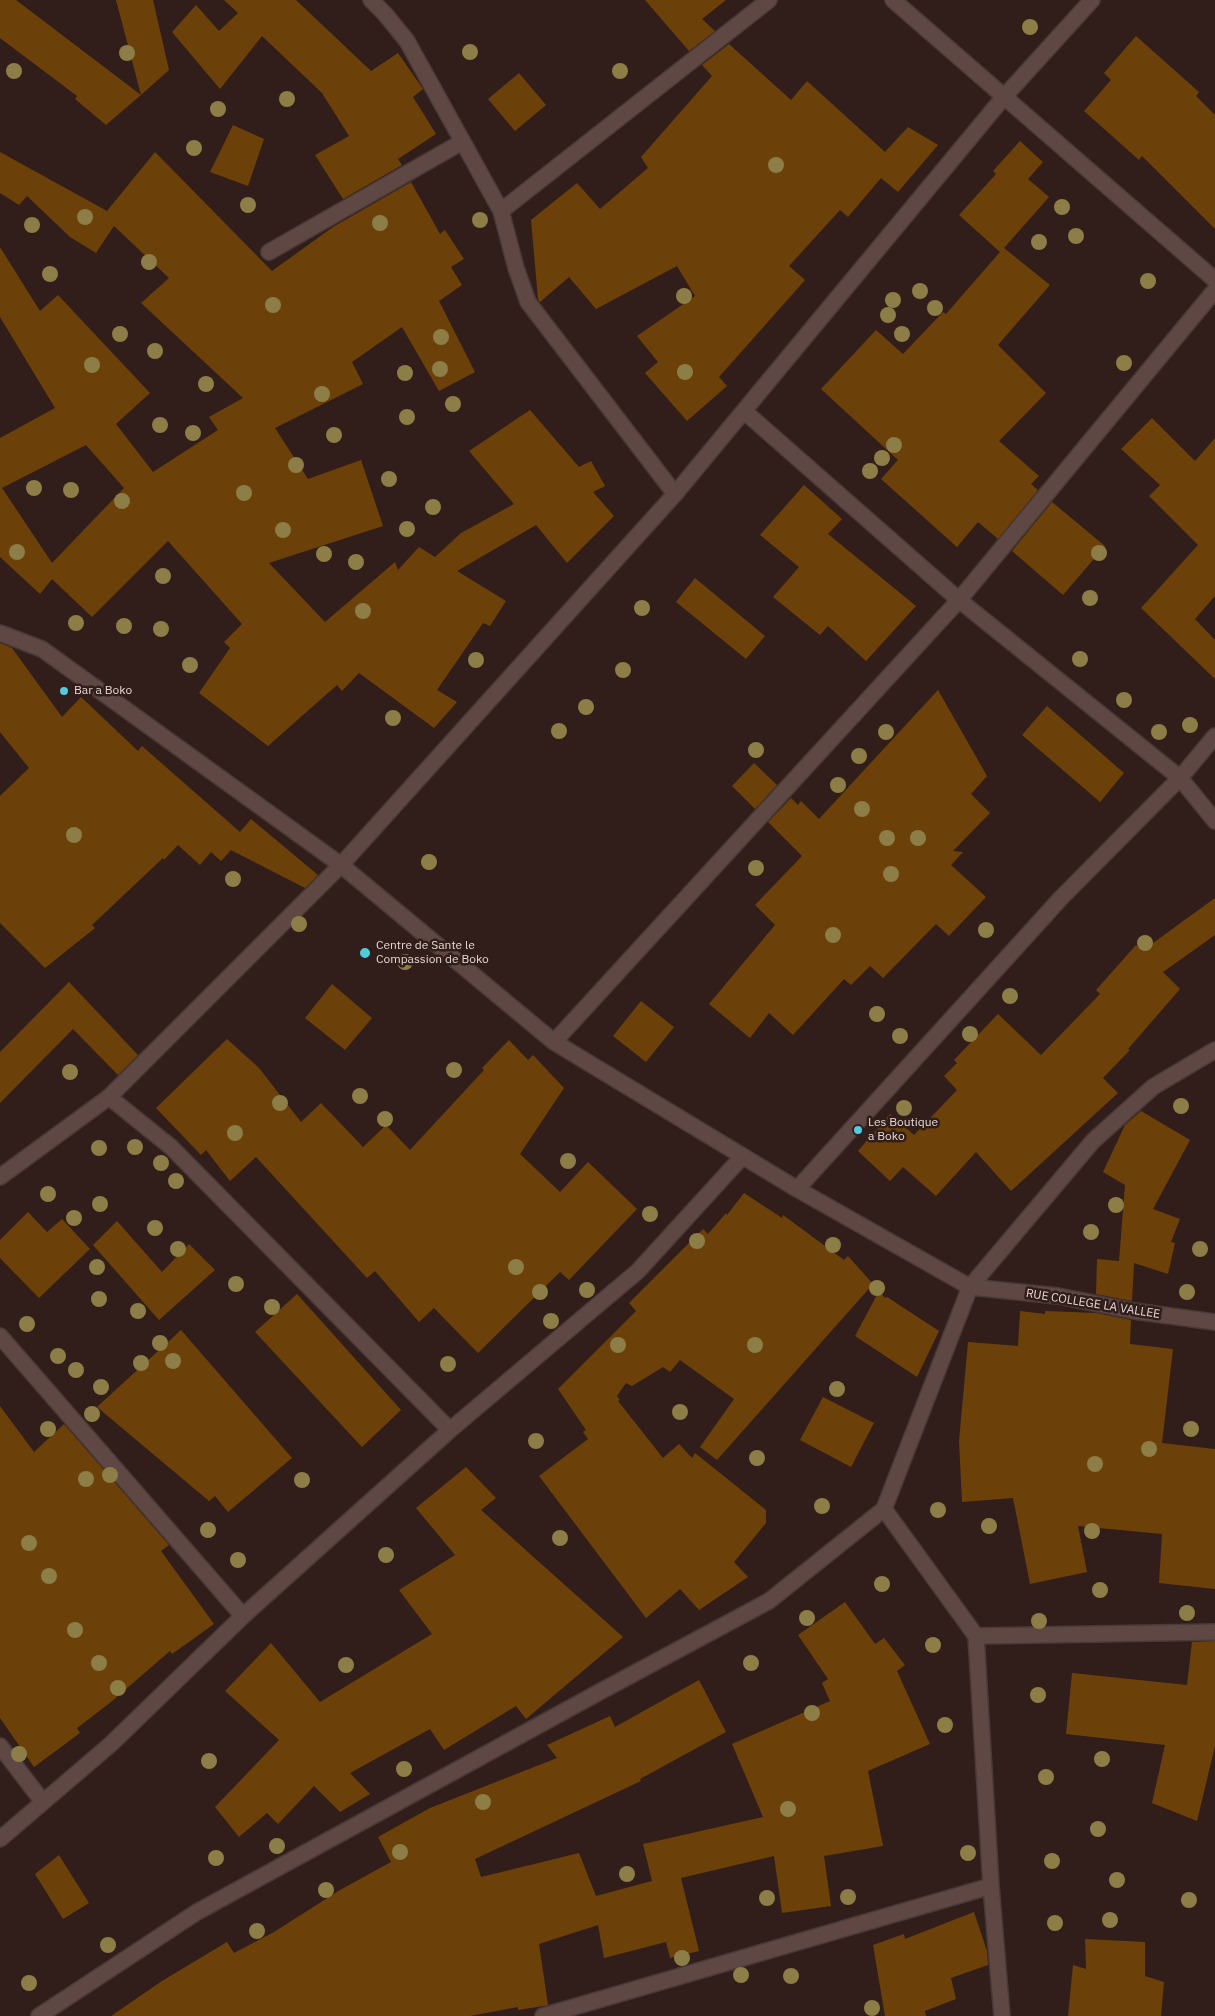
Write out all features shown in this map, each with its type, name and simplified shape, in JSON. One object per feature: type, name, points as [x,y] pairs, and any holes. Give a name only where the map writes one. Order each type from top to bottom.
[{"type":"street","points":[[371,0],[385,14],[407,42],[501,211],[516,268],[528,302],[675,494]]},
{"type":"street","points":[[501,211],[769,0]]},
{"type":"street","points":[[892,0],[1215,280]]},
{"type":"street","points":[[0,1177],[109,1097],[341,865],[675,494],[1003,98],[1092,0]]},
{"type":"street","points":[[269,252],[462,142]]},
{"type":"street","points":[[554,1042],[959,600],[1215,290]]},
{"type":"street","points":[[744,411],[959,600],[1180,778],[1215,821]]},
{"type":"street","points":[[0,632],[42,649],[341,865],[554,1042],[742,1157],[970,1287]]},
{"type":"street","points":[[797,1189],[1061,898],[1180,778],[1215,736]]},
{"type":"street","points":[[39,2016],[197,1912],[596,1693],[769,1601],[884,1509],[970,1287],[1092,1141],[1153,1087],[1215,1050]]},
{"type":"street","points":[[109,1097],[170,1147],[450,1430]]},
{"type":"street","points":[[0,1839],[111,1744],[243,1616],[450,1430],[638,1271],[742,1157]]},
{"type":"street","name":"RUE COLLEGE LA VALLEE","points":[[970,1287],[1058,1296],[1134,1311],[1215,1322]]},
{"type":"street","points":[[0,1336],[243,1616]]},
{"type":"street","points":[[884,1509],[976,1636],[991,1886],[1002,2016]]},
{"type":"street","points":[[976,1636],[1215,1632]]},
{"type":"street","points":[[0,1746],[43,1802]]},
{"type":"street","points":[[544,2016],[991,1886]]},
{"type":"building","points":[[0,0],[16,0],[141,95],[106,125],[75,99],[77,96],[0,38]]},
{"type":"building","points":[[116,0],[153,0],[169,70],[141,95]]},
{"type":"building","points":[[224,0],[296,0],[371,71],[398,53],[423,89],[413,97],[436,134],[398,159],[402,165],[343,199],[315,155],[349,136],[322,93],[262,36],[220,89],[172,32],[196,5],[219,31],[238,13]]},
{"type":"building","points":[[645,0],[726,0],[702,19],[715,31],[689,51]]},
{"type":"building","points":[[1136,36],[1199,92],[1196,96],[1215,115],[1215,229],[1142,156],[1139,160],[1084,111],[1111,80],[1104,73]]},
{"type":"building","points":[[729,44],[791,100],[807,81],[885,152],[908,127],[938,145],[898,192],[881,178],[848,217],[840,210],[789,266],[805,280],[719,377],[727,386],[687,421],[645,373],[658,362],[637,336],[695,296],[677,266],[596,309],[569,277],[540,302],[538,299],[531,220],[577,183],[600,209],[648,168],[641,157],[712,76],[702,65]]},
{"type":"building","points":[[519,73],[546,105],[515,131],[488,99]]},
{"type":"building","points":[[233,125],[264,139],[248,186],[210,172]]},
{"type":"building","points":[[1020,141],[1043,162],[1028,179],[1049,197],[1004,248],[1050,285],[998,345],[1046,393],[999,441],[1039,476],[1031,484],[1038,490],[998,539],[978,522],[957,547],[881,479],[898,460],[821,389],[876,330],[903,354],[943,312],[946,314],[1000,252],[959,215],[996,174],[993,171]]},
{"type":"building","points":[[0,152],[107,211],[155,152],[272,271],[333,227],[411,182],[440,234],[445,230],[464,259],[451,267],[462,285],[439,301],[475,372],[439,391],[402,327],[352,362],[363,384],[275,428],[308,479],[361,460],[383,526],[269,563],[325,622],[395,562],[398,570],[419,547],[435,557],[461,533],[514,504],[469,451],[530,410],[579,467],[591,461],[605,486],[593,492],[614,516],[567,563],[536,525],[457,571],[506,601],[490,626],[483,623],[437,690],[457,702],[434,728],[359,673],[342,691],[337,685],[268,746],[199,693],[230,648],[224,642],[242,624],[168,541],[92,617],[52,579],[40,594],[0,557],[0,438],[55,408],[0,317],[0,247],[40,311],[58,295],[150,393],[116,424],[153,472],[218,430],[209,417],[243,398],[141,303],[169,278],[114,226],[96,253],[70,237],[27,196],[19,205],[0,193]],"holes":[[[86,445],[124,488],[52,563],[2,488]]]},
{"type":"building","points":[[1152,418],[1195,461],[1215,438],[1215,596],[1195,619],[1215,640],[1215,679],[1141,608],[1198,545],[1149,496],[1160,485],[1121,449]]},
{"type":"building","points":[[804,485],[842,519],[828,534],[916,606],[866,661],[828,626],[820,635],[773,597],[799,567],[760,535]]},
{"type":"building","points":[[1052,502],[1105,546],[1063,595],[1012,551]]},
{"type":"building","points":[[695,578],[765,636],[746,659],[676,602]]},
{"type":"building","points":[[0,643],[12,648],[62,717],[81,697],[138,751],[142,746],[240,832],[251,819],[318,875],[305,888],[231,850],[221,861],[211,852],[200,865],[178,845],[92,925],[95,928],[45,968],[0,923],[0,796],[29,768],[0,732]]},
{"type":"building","points":[[938,690],[987,776],[971,794],[990,813],[953,851],[963,852],[951,865],[986,897],[949,936],[936,924],[883,978],[870,966],[851,985],[844,979],[793,1035],[769,1013],[750,1038],[709,1004],[775,925],[755,905],[802,856],[768,822],[791,798],[798,805],[801,801],[819,819]]},
{"type":"building","points":[[1047,706],[1124,773],[1100,802],[1022,735]]},
{"type":"building","points":[[754,763],[777,785],[755,809],[732,786]]},
{"type":"building","points":[[1215,898],[1215,935],[1163,972],[1180,989],[1128,1049],[1130,1050],[1103,1078],[1118,1093],[1011,1191],[976,1152],[936,1196],[903,1167],[890,1181],[858,1151],[890,1114],[914,1135],[957,1090],[944,1076],[957,1063],[954,1060],[998,1014],[1041,1055],[1100,994],[1096,990],[1136,945],[1142,951]]},
{"type":"building","points":[[69,982],[138,1055],[118,1075],[73,1029],[0,1103],[0,1052]]},
{"type":"building","points":[[332,984],[372,1018],[345,1050],[305,1018]]},
{"type":"building","points":[[641,1001],[674,1027],[646,1062],[613,1036]]},
{"type":"building","points":[[227,1039],[259,1068],[301,1122],[321,1103],[363,1147],[386,1125],[410,1150],[509,1040],[528,1060],[533,1055],[564,1088],[520,1154],[560,1192],[588,1162],[637,1209],[569,1280],[560,1272],[478,1353],[434,1308],[419,1322],[375,1271],[367,1278],[256,1157],[230,1181],[206,1150],[201,1155],[156,1108]]},
{"type":"building","points":[[1141,1111],[1190,1140],[1153,1209],[1180,1219],[1171,1242],[1175,1243],[1168,1274],[1134,1263],[1132,1301],[1096,1294],[1097,1259],[1119,1261],[1125,1185],[1103,1172],[1125,1125]]},
{"type":"building","points":[[744,1193],[782,1218],[783,1215],[844,1260],[848,1256],[873,1284],[717,1460],[700,1447],[734,1399],[680,1360],[670,1372],[663,1367],[632,1386],[626,1383],[617,1396],[620,1400],[618,1401],[663,1458],[679,1444],[692,1458],[695,1453],[766,1510],[766,1523],[734,1562],[748,1577],[699,1610],[680,1589],[646,1618],[539,1476],[588,1439],[583,1432],[586,1430],[558,1389],[636,1311],[629,1303],[703,1229],[708,1234],[726,1213],[727,1215]]},
{"type":"building","points":[[28,1212],[47,1232],[62,1219],[90,1249],[39,1298],[0,1258],[0,1240]]},
{"type":"building","points":[[117,1221],[162,1272],[189,1244],[215,1270],[159,1320],[93,1245]]},
{"type":"building","points":[[879,1291],[885,1298],[887,1297],[939,1331],[917,1377],[855,1336]]},
{"type":"building","points":[[297,1294],[401,1410],[362,1447],[255,1332]]},
{"type":"building","points":[[1020,1311],[1045,1314],[1045,1311],[1096,1313],[1131,1320],[1130,1344],[1173,1349],[1162,1443],[1215,1449],[1215,1589],[1159,1583],[1162,1534],[1078,1526],[1087,1572],[1030,1584],[1013,1498],[962,1502],[959,1441],[968,1342],[1018,1346]]},
{"type":"building","points":[[181,1330],[292,1458],[228,1512],[215,1496],[209,1501],[97,1407]]},
{"type":"building","points":[[823,1397],[874,1423],[851,1467],[800,1440]]},
{"type":"building","points":[[0,1406],[34,1452],[64,1424],[169,1545],[161,1551],[214,1624],[172,1654],[170,1651],[111,1702],[77,1728],[80,1733],[34,1767],[0,1718]]},
{"type":"building","points":[[466,1467],[496,1498],[481,1510],[623,1637],[526,1719],[516,1706],[444,1750],[430,1729],[350,1773],[370,1794],[340,1812],[314,1786],[278,1824],[267,1813],[239,1837],[215,1807],[279,1740],[225,1691],[271,1643],[320,1702],[432,1634],[399,1590],[455,1555],[416,1508]]},
{"type":"building","points":[[845,1602],[875,1644],[884,1638],[905,1665],[897,1671],[930,1744],[868,1771],[883,1846],[824,1856],[831,1906],[782,1913],[774,1856],[681,1878],[699,1951],[670,1958],[666,1942],[604,1958],[598,1925],[539,1944],[548,2005],[518,2010],[518,2007],[470,2016],[111,2016],[162,1981],[227,1942],[234,1953],[274,1932],[340,1890],[391,1862],[378,1837],[430,1808],[557,1758],[547,1745],[610,1716],[615,1727],[699,1680],[726,1732],[640,1779],[641,1781],[475,1859],[481,1877],[579,1853],[596,1896],[652,1881],[643,1844],[763,1817],[732,1744],[830,1701],[822,1683],[828,1679],[798,1635]]},
{"type":"building","points":[[1215,1641],[1215,1746],[1197,1821],[1152,1803],[1165,1745],[1066,1734],[1072,1673],[1187,1685],[1192,1642]]},
{"type":"building","points":[[59,1855],[89,1903],[63,1919],[35,1874]]},
{"type":"building","points":[[974,1912],[987,1951],[988,1965],[951,1978],[956,1999],[925,2011],[926,2016],[885,2016],[873,1945],[904,1934],[905,1939]]},
{"type":"building","points":[[1085,1939],[1145,1942],[1145,1976],[1164,1982],[1161,2016],[1068,2016],[1073,1965],[1086,1969]]},
{"type":"place","name":"Bar a Boko","points":[[64,691]]},
{"type":"place","name":"Centre de Sante le Compassion de Boko","points":[[365,953]]},
{"type":"place","name":"Les Boutique a Boko","points":[[858,1130]]}]
